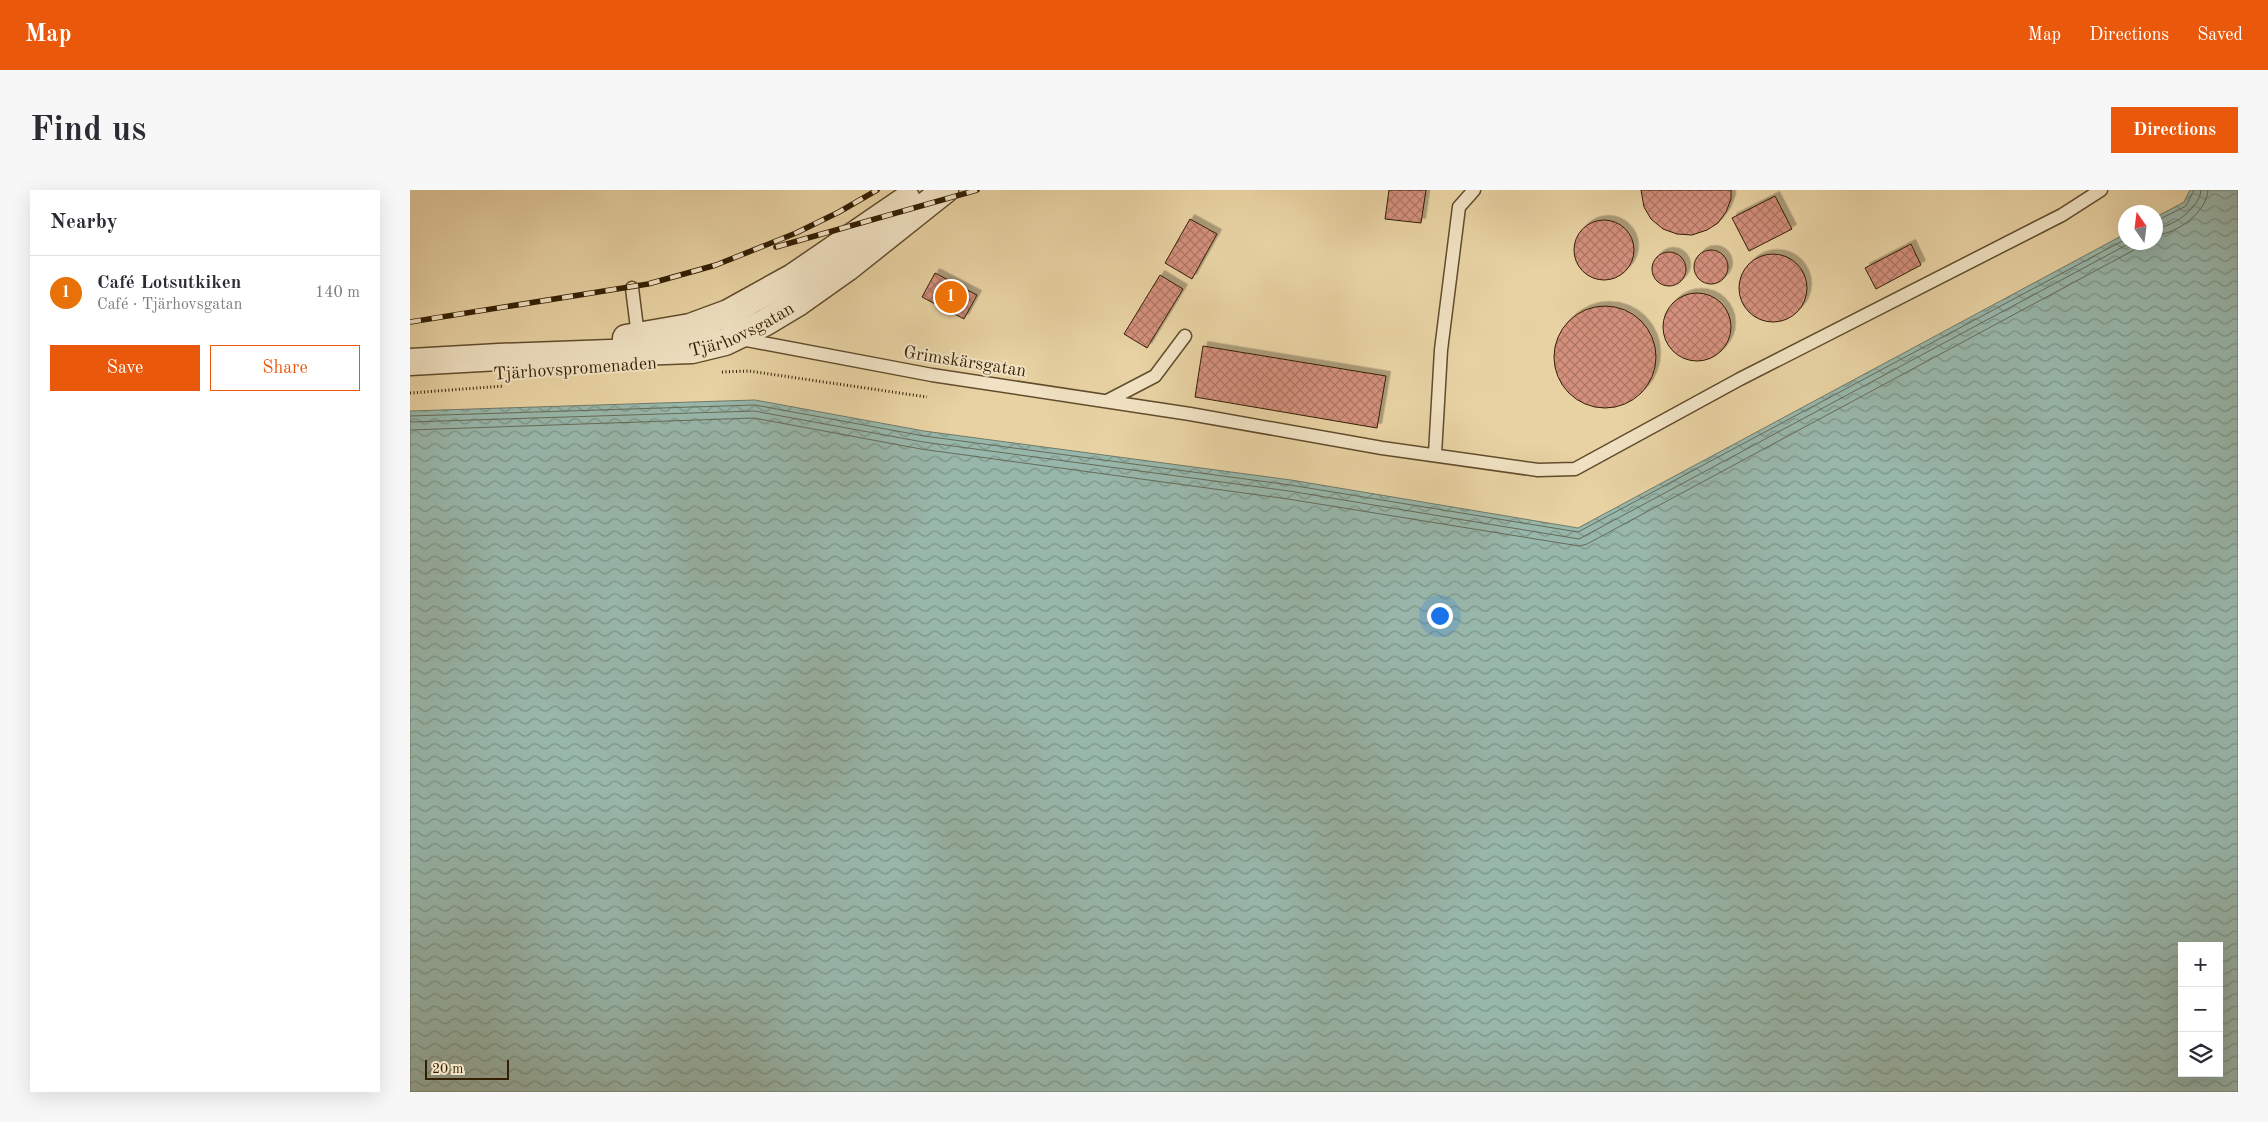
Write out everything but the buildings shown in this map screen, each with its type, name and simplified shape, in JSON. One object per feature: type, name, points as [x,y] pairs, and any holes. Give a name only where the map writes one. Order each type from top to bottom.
[{"type":"street","name":"Tjärhovsgatan","points":[[499,356],[690,327],[750,302],[793,277],[905,200],[945,190]]},
{"type":"street","name":"Tjärhovsgatan","points":[[410,362],[499,356],[692,350],[736,338],[807,296],[847,268],[905,200]]},
{"type":"lane","points":[[1435,454],[1441,350],[1459,207],[1474,190]]},
{"type":"lane","name":"Grimskärsgatan","points":[[736,338],[932,375],[1190,414],[1382,448],[1538,470],[1575,469],[1740,379],[2062,215],[2100,190]]},
{"type":"lane","points":[[632,288],[638,336]]},
{"type":"lane","points":[[1107,401],[1155,376],[1185,336]]},
{"type":"path","points":[[721,372],[749,371],[928,397],[932,375]]},
{"type":"path","name":"Tjärhovspromenaden","points":[[410,393],[510,386]]},
{"type":"water","points":[[2190,190],[2238,190],[2238,1092],[410,1092],[410,411],[755,400],[924,431],[1291,480],[1578,528],[2118,238],[2118,250],[2163,250],[2163,213],[2184,202]]},
{"type":"railway","points":[[410,322],[648,284],[716,265],[796,233],[839,212],[877,190]]},
{"type":"railway","points":[[776,247],[977,190]]},
{"type":"place","name":"Café Lotsutkiken","points":[[951,297]]}]
